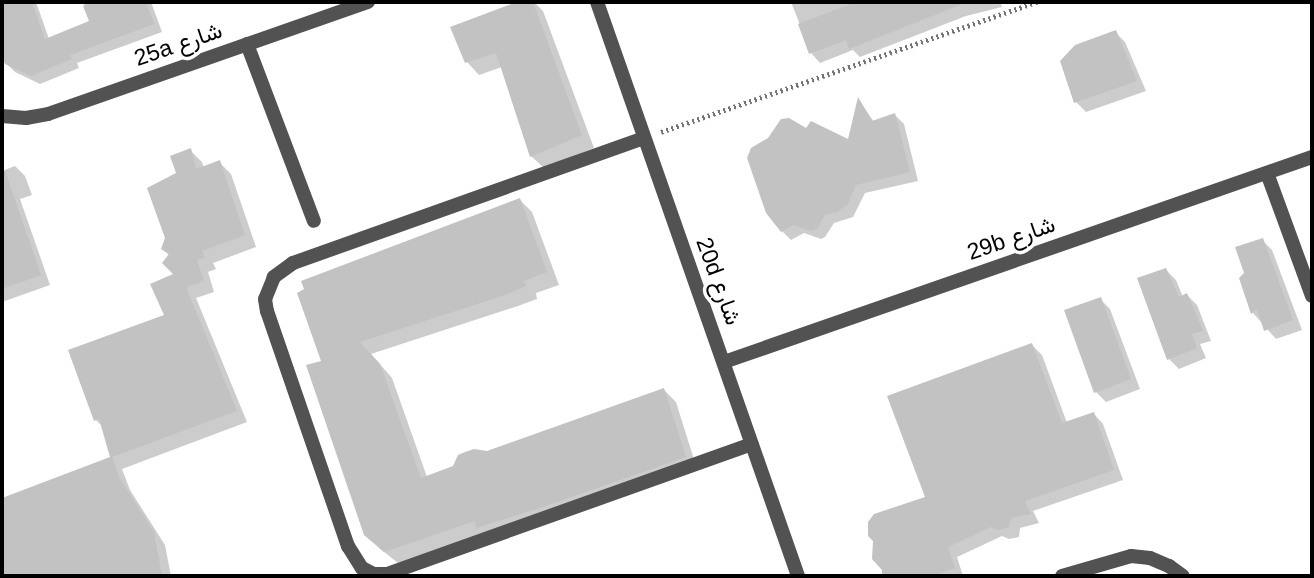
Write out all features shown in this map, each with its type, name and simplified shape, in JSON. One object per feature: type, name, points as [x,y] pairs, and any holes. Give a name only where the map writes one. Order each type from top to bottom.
[{"type":"street","name":"25a شارع","points":[[2,116],[26,118],[48,114],[368,2]]},
{"type":"street","name":"20d شارع","points":[[597,2],[798,576]]},
{"type":"street","points":[[247,44],[314,221]]},
{"type":"street","points":[[644,138],[293,263],[274,277],[265,299],[267,311],[348,546],[362,568],[374,574],[387,575],[752,444]]},
{"type":"street","name":"29b شارع","points":[[724,362],[1312,157]]},
{"type":"street","points":[[1267,173],[1312,296]]},
{"type":"street","points":[[1062,576],[1131,556],[1150,558],[1183,576]]},
{"type":"path","points":[[644,138],[1037,2]]},
{"type":"building","points":[[2,2],[32,2],[45,39],[89,21],[83,6],[94,2],[146,2],[154,24],[70,55],[72,59],[31,76],[5,64],[2,57]]},
{"type":"building","points":[[517,2],[533,2],[582,135],[530,157],[496,53],[465,63],[450,27]]},
{"type":"building","points":[[856,2],[965,3],[849,49],[846,40],[809,54],[798,24]]},
{"type":"building","points":[[1116,30],[1137,81],[1074,103],[1060,61],[1075,45]]},
{"type":"building","points":[[858,97],[872,121],[895,113],[910,172],[856,185],[848,204],[837,212],[825,215],[817,229],[810,231],[794,225],[781,232],[766,213],[747,158],[751,148],[768,138],[781,119],[789,118],[806,128],[811,121],[848,139]]},
{"type":"building","points":[[191,148],[196,169],[220,160],[245,235],[202,251],[205,258],[197,260],[204,281],[186,287],[237,411],[112,457],[119,477],[154,532],[162,576],[2,576],[2,498],[110,457],[99,419],[94,421],[68,350],[164,315],[150,284],[173,274],[162,263],[169,254],[161,249],[165,238],[147,188],[176,173],[170,156]]},
{"type":"building","points":[[2,171],[5,171],[41,275],[2,289]]},
{"type":"building","points":[[520,198],[547,272],[524,281],[526,286],[505,295],[360,342],[380,364],[421,478],[453,466],[458,455],[465,452],[474,449],[487,451],[664,388],[686,457],[540,508],[476,528],[475,521],[384,552],[364,535],[306,365],[321,361],[297,293],[304,289],[301,281]]},
{"type":"building","points":[[1263,238],[1293,320],[1264,331],[1257,309],[1251,314],[1239,278],[1244,273],[1235,247]]},
{"type":"building","points":[[1166,268],[1179,297],[1187,293],[1203,331],[1192,334],[1197,348],[1167,360],[1137,278]]},
{"type":"building","points":[[1101,297],[1131,379],[1094,393],[1064,310]]},
{"type":"building","points":[[1032,343],[1062,423],[1094,412],[1114,470],[1025,501],[1031,514],[1011,518],[1009,527],[998,530],[991,527],[948,547],[955,568],[932,576],[882,576],[882,570],[872,559],[873,541],[868,536],[868,522],[874,514],[925,497],[887,396]]}]
